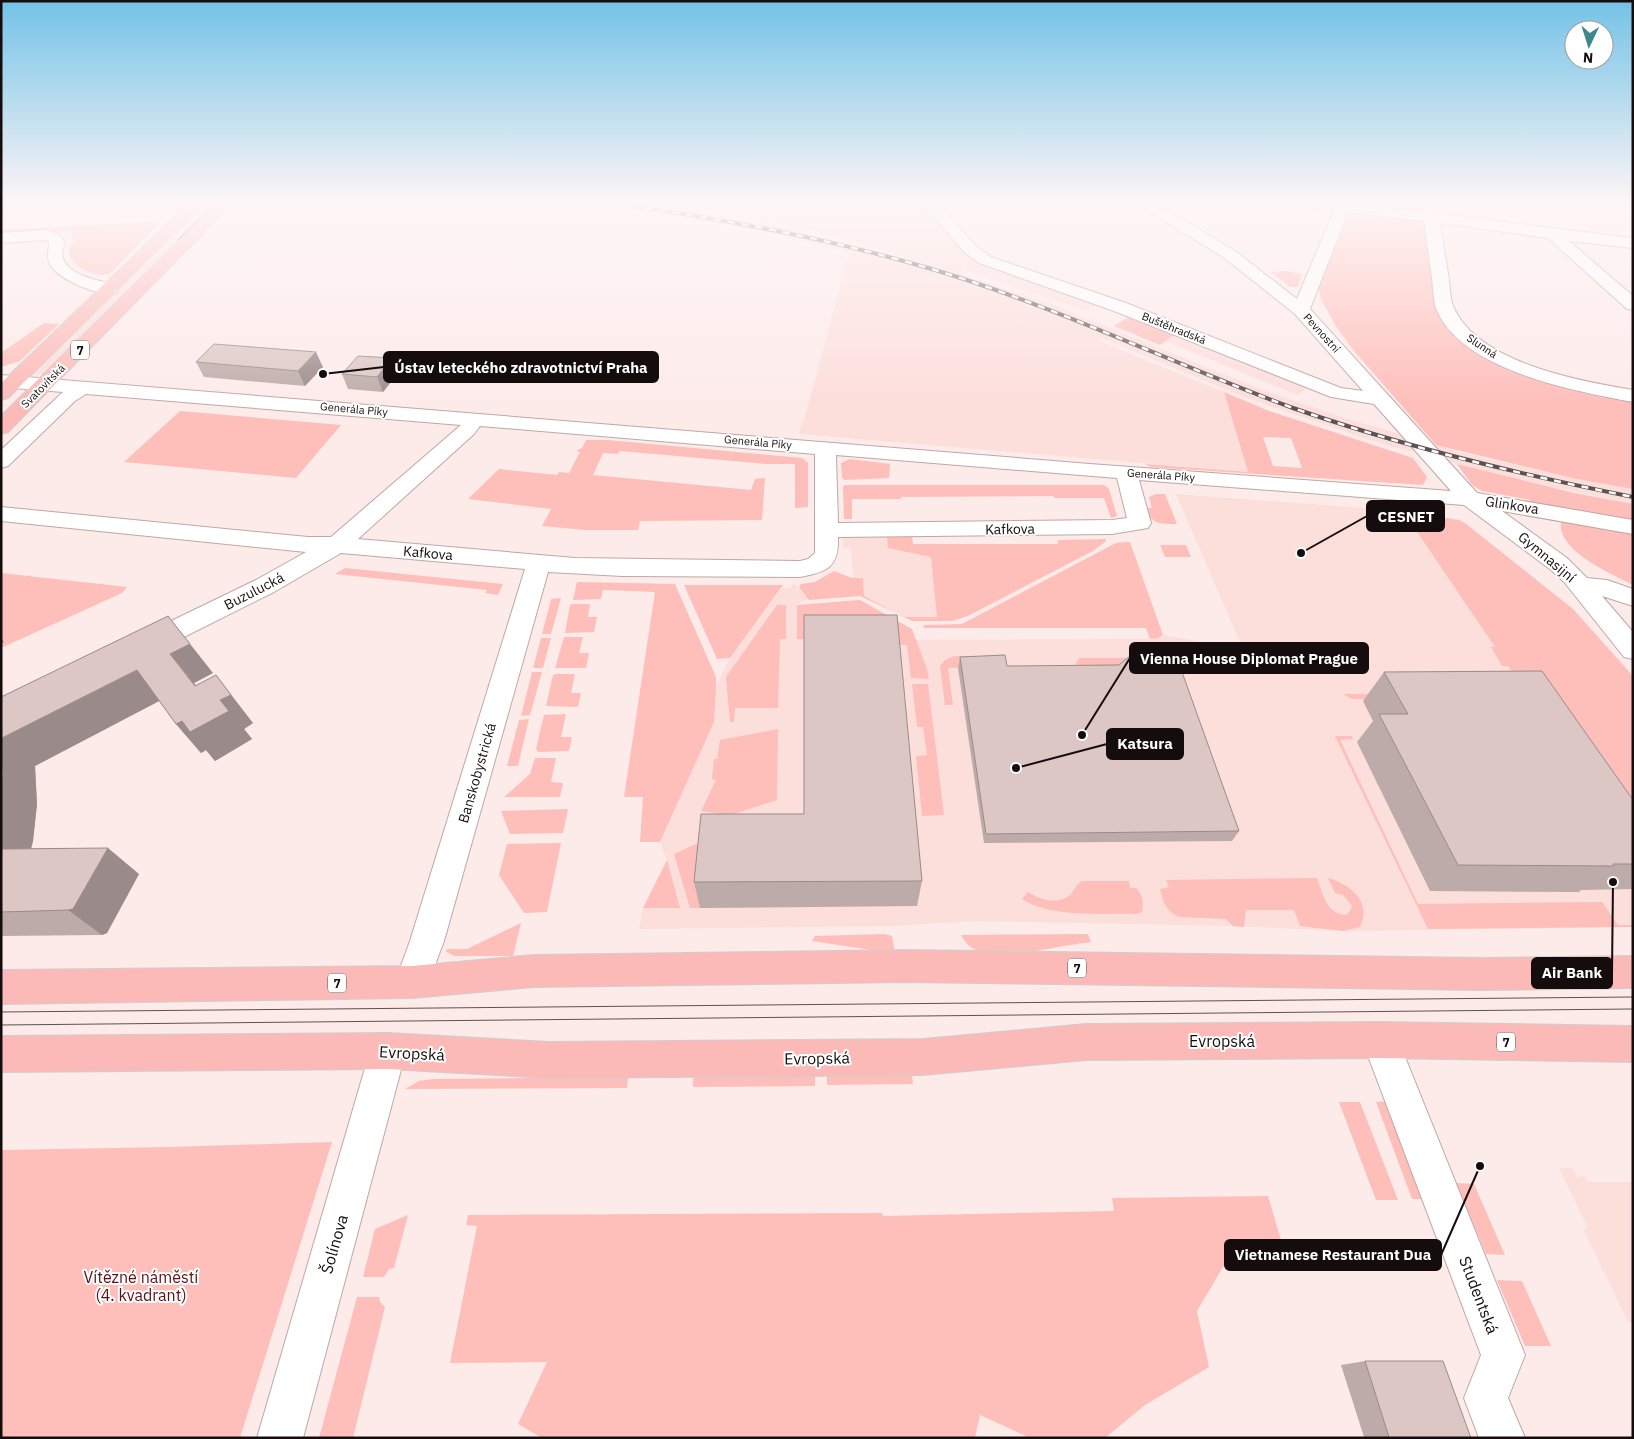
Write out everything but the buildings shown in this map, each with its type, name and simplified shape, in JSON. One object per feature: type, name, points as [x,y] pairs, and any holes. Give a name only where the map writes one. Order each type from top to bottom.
[{"type":"main road","name":"Svatovítská","points":[[5,386],[128,271]]},
{"type":"main road","name":"Svatovítská","points":[[1,428],[159,271]]},
{"type":"main road","name":"7","points":[[1,987],[412,982],[534,971],[903,966],[1463,974],[1633,972]]},
{"type":"main road","name":"Evropská","points":[[1,1054],[388,1051],[549,1060],[923,1057],[1086,1042],[1380,1040],[1633,1044]]},
{"type":"street","points":[[66,271],[110,289]]},
{"type":"street","name":"Buštěhradská","points":[[1017,271],[1120,307],[1338,393],[1381,399]]},
{"type":"street","name":"Pevnostní","points":[[1251,271],[1301,310],[1470,499]]},
{"type":"street","points":[[1301,310],[1317,271]]},
{"type":"street","name":"Slunná","points":[[1439,271],[1444,305],[1453,323],[1470,339],[1494,355],[1539,374],[1578,385],[1633,396]]},
{"type":"street","points":[[1594,271],[1633,305]]},
{"type":"street","name":"Generála Píky","points":[[5,386],[45,385],[1470,499]]},
{"type":"street","name":"Svatovítská","points":[[1,462],[62,403],[82,388]]},
{"type":"street","name":"Buzulucká","points":[[122,656],[265,586],[337,545],[467,430],[475,419]]},
{"type":"street","name":"Kafkova","points":[[1,514],[308,545],[337,545],[539,563],[622,568],[808,568],[818,564],[828,553],[825,458],[828,447]]},
{"type":"street","name":"Kafkova","points":[[827,530],[1112,527],[1140,524],[1132,503],[1126,472]]},
{"type":"street","name":"Glinkova","points":[[1470,499],[1633,527]]},
{"type":"street","name":"Gymnasijní","points":[[1470,499],[1542,550],[1580,585],[1633,650]]},
{"type":"street","name":"Glinkova","points":[[1542,550],[1536,526],[1539,520],[1553,512]]},
{"type":"street","name":"Banskobystrická","points":[[412,982],[427,941],[539,563]]},
{"type":"street","points":[[1580,585],[1607,588],[1633,598]]},
{"type":"street","name":"Studentská","points":[[1380,1040],[1503,1355],[1486,1398],[1502,1438]]},
{"type":"street","name":"Šolínova","points":[[280,1438],[388,1051]]},
{"type":"shaded area","points":[[136,271],[149,271],[48,372],[34,375],[33,372]]},
{"type":"shaded area","points":[[844,271],[962,271],[960,273],[1054,305],[1255,387],[1335,415],[1467,454],[1572,478],[1633,489],[1633,504],[1519,480],[1382,444],[1244,397],[1099,337],[1099,341],[1224,392],[1248,472],[799,434],[802,421],[804,421]]},
{"type":"shaded area","points":[[967,271],[1005,271],[1098,303],[1088,311]]},
{"type":"shaded area","points":[[1176,334],[1309,386],[1298,395],[1165,341]]},
{"type":"shaded area","points":[[1176,494],[1403,511],[1453,519],[1633,767],[1633,927],[1343,931],[1233,926],[975,921],[894,926],[639,929],[643,908],[667,860],[660,842],[714,722],[716,687],[730,658],[782,588],[789,588],[794,583],[808,598],[811,598],[797,604],[797,639],[1150,639],[1163,635],[1243,649]]},
{"type":"shaded area","points":[[843,537],[887,537],[888,548],[931,557],[938,617],[903,617],[864,596],[863,579],[853,578],[851,549],[843,548]]},
{"type":"shaded area","points":[[1559,1168],[1572,1168],[1577,1177],[1585,1176],[1588,1182],[1633,1182],[1633,1322],[1628,1322],[1583,1229],[1588,1228]]},
{"type":"green space","points":[[87,271],[113,271],[104,275]]},
{"type":"green space","points":[[1288,271],[1302,274],[1298,287],[1290,287],[1271,272]]},
{"type":"green space","points":[[1326,271],[1434,271],[1443,317],[1540,379],[1565,387],[1633,401],[1633,489],[1572,478],[1436,445],[1354,351],[1335,325],[1321,299],[1319,291],[1320,275],[1324,275]]},
{"type":"green space","points":[[1130,316],[1176,334],[1160,345],[1114,326]]},
{"type":"green space","points":[[44,323],[59,324],[20,361],[1,367],[1,353]]},
{"type":"green space","points":[[1224,392],[1269,411],[1413,458],[1427,477],[1423,485],[1151,467],[1145,464],[1248,472]],"holes":[[[1263,437],[1291,438],[1302,468],[1273,466]]]},
{"type":"green space","points":[[180,411],[341,425],[296,478],[124,462]]},
{"type":"green space","points":[[586,440],[608,440],[802,458],[808,463],[808,507],[795,508],[795,464],[766,464],[620,451],[618,454],[603,453],[593,475],[751,490],[755,479],[765,478],[762,520],[640,521],[638,530],[585,530],[542,526],[551,509],[468,499],[499,469],[557,475],[559,472],[569,473],[580,452],[576,451],[582,448]]},
{"type":"green space","points":[[850,459],[890,464],[889,478],[844,480],[841,463]]},
{"type":"green space","points":[[1457,464],[1574,493],[1633,504],[1633,522],[1531,503],[1530,500],[1482,491],[1472,485]]},
{"type":"green space","points":[[845,485],[1104,485],[1109,489],[1117,516],[1111,518],[1104,498],[1054,498],[1054,496],[901,497],[901,499],[852,499],[852,519],[844,519],[843,487]]},
{"type":"green space","points":[[1156,494],[1165,494],[1177,524],[1154,521],[1148,514],[1146,508],[1152,508],[1149,497]]},
{"type":"green space","points":[[1403,511],[1459,520],[1465,523],[1573,609],[1633,676],[1633,854],[1515,698],[1352,699],[1343,694],[1528,695],[1508,666],[1502,666],[1491,647],[1495,647]]},
{"type":"green space","points":[[1561,521],[1633,532],[1633,585],[1600,568],[1576,552],[1567,542],[1562,532]]},
{"type":"green space","points":[[891,535],[912,535],[913,544],[1058,544],[1058,540],[1106,539],[1105,542],[1093,551],[968,616],[952,621],[912,621],[904,617],[937,617],[931,557],[888,548],[887,537]]},
{"type":"green space","points":[[1130,542],[1163,635],[1158,638],[1150,639],[1146,628],[923,628],[924,625],[962,624],[1116,543]]},
{"type":"green space","points":[[1160,545],[1186,545],[1191,557],[1165,557]]},
{"type":"green space","points":[[345,568],[503,584],[498,595],[485,593],[487,590],[335,574]]},
{"type":"green space","points":[[834,571],[852,578],[863,578],[864,596],[897,614],[860,596],[809,600],[799,587],[801,584],[815,582]]},
{"type":"green space","points":[[1,573],[127,587],[122,593],[1,648],[1,644],[4,642],[1,638]]},
{"type":"green space","points":[[577,582],[675,584],[716,677],[714,722],[660,842],[640,842],[643,797],[624,797],[655,592],[603,590],[601,599],[573,600]]},
{"type":"green space","points":[[684,585],[783,585],[730,658],[717,659]]},
{"type":"green space","points":[[561,598],[551,634],[542,634],[551,599]]},
{"type":"green space","points":[[860,600],[912,629],[929,679],[911,678],[907,645],[855,644],[854,640],[797,639],[797,605]]},
{"type":"green space","points":[[590,604],[588,617],[597,617],[594,632],[565,633],[570,605]]},
{"type":"green space","points":[[777,605],[786,605],[786,639],[780,639],[778,708],[735,708],[734,722],[730,722],[726,677]]},
{"type":"green space","points":[[564,637],[583,637],[579,653],[589,653],[586,668],[555,668]]},
{"type":"green space","points":[[541,638],[551,638],[543,668],[533,668]]},
{"type":"green space","points":[[954,656],[991,656],[976,667],[948,668],[953,705],[945,705],[940,666],[945,660]]},
{"type":"green space","points":[[1079,658],[1151,658],[1079,675],[1076,663]]},
{"type":"green space","points":[[532,672],[542,672],[530,715],[521,716]]},
{"type":"green space","points":[[575,674],[571,693],[581,693],[578,707],[546,706],[553,675]]},
{"type":"green space","points":[[912,684],[928,684],[944,815],[922,816],[916,756],[927,755],[923,727],[917,727]]},
{"type":"green space","points":[[566,714],[561,737],[572,737],[569,751],[538,752],[536,749],[544,715]]},
{"type":"green space","points":[[529,719],[518,766],[507,766],[519,720]]},
{"type":"green space","points":[[778,729],[777,800],[730,815],[701,811],[716,780],[712,779],[714,759],[717,759],[720,740]]},
{"type":"green space","points":[[1335,736],[1352,736],[1353,739],[1340,740],[1418,904],[1602,902],[1618,925],[1633,925],[1633,927],[1428,929]]},
{"type":"green space","points":[[535,758],[556,758],[551,782],[563,783],[560,797],[504,797],[530,774]]},
{"type":"green space","points":[[568,809],[563,833],[510,834],[501,811]]},
{"type":"green space","points":[[705,840],[700,908],[690,908],[674,854]]},
{"type":"green space","points":[[561,843],[547,912],[524,913],[499,875],[507,844]]},
{"type":"green space","points":[[667,860],[680,908],[643,908]]},
{"type":"green space","points":[[1317,878],[1326,902],[1339,914],[1346,915],[1352,906],[1343,895],[1335,893],[1328,878],[1344,885],[1357,895],[1363,909],[1360,927],[1343,931],[1300,926],[1294,910],[1246,910],[1244,927],[1233,926],[1226,919],[1180,917],[1171,912],[1166,906],[1160,889],[1169,887],[1166,880]]},
{"type":"green space","points":[[1082,881],[1129,881],[1130,888],[1136,888],[1142,896],[1142,912],[1136,914],[1092,914],[1062,912],[1034,905],[1022,899],[1028,892],[1044,899],[1056,901],[1067,897]]},
{"type":"green space","points":[[521,923],[513,956],[454,956],[445,951],[448,949],[467,949]]},
{"type":"green space","points":[[884,934],[892,936],[895,952],[812,941],[815,936]]},
{"type":"green space","points":[[1088,934],[1091,942],[999,954],[986,953],[974,949],[968,945],[961,935]]},
{"type":"green space","points":[[912,1074],[913,1084],[827,1085],[827,1076]]},
{"type":"green space","points":[[815,1076],[815,1086],[693,1087],[693,1077]]},
{"type":"green space","points":[[628,1077],[627,1088],[405,1089],[419,1081],[433,1079]]},
{"type":"green space","points":[[1393,1101],[1434,1199],[1412,1199],[1376,1102]]},
{"type":"green space","points":[[1339,1102],[1360,1102],[1398,1200],[1376,1200]]},
{"type":"green space","name":"Vítězné náměstí (4. kvadrant)","points":[[332,1142],[240,1438],[1,1438],[1,1150]]},
{"type":"green space","points":[[1456,1183],[1474,1184],[1505,1255],[1486,1254]]},
{"type":"green space","points":[[1268,1196],[1281,1240],[1239,1240],[1197,1311],[1209,1367],[1145,1405],[1105,1438],[1030,1438],[980,1415],[975,1438],[542,1438],[518,1424],[547,1362],[450,1363],[477,1226],[466,1225],[468,1215],[882,1213],[883,1216],[1114,1211],[1112,1198]]},
{"type":"green space","points":[[408,1215],[394,1268],[389,1269],[384,1277],[363,1277],[375,1229]]},
{"type":"green space","points":[[1497,1280],[1522,1281],[1551,1346],[1525,1346]]},
{"type":"green space","points":[[357,1297],[379,1297],[380,1302],[385,1307],[353,1438],[319,1438]]},
{"type":"tram line","points":[[1,1012],[1633,997]]},
{"type":"tram line","points":[[1,1025],[1633,1009]]},
{"type":"railway","points":[[939,271],[1071,318],[1248,391],[1335,422],[1462,458],[1547,479],[1633,497]]},
{"type":"place","name":"Ústav leteckého zdravotnictví Praha","points":[[323,374]]},
{"type":"place","name":"CESNET","points":[[1301,553]]},
{"type":"place","name":"Vienna House Diplomat Prague","points":[[1082,735]]},
{"type":"place","name":"Katsura","points":[[1016,768]]},
{"type":"place","name":"Air Bank","points":[[1613,882]]},
{"type":"place","name":"Vietnamese Restaurant Dua","points":[[1480,1166]]}]
